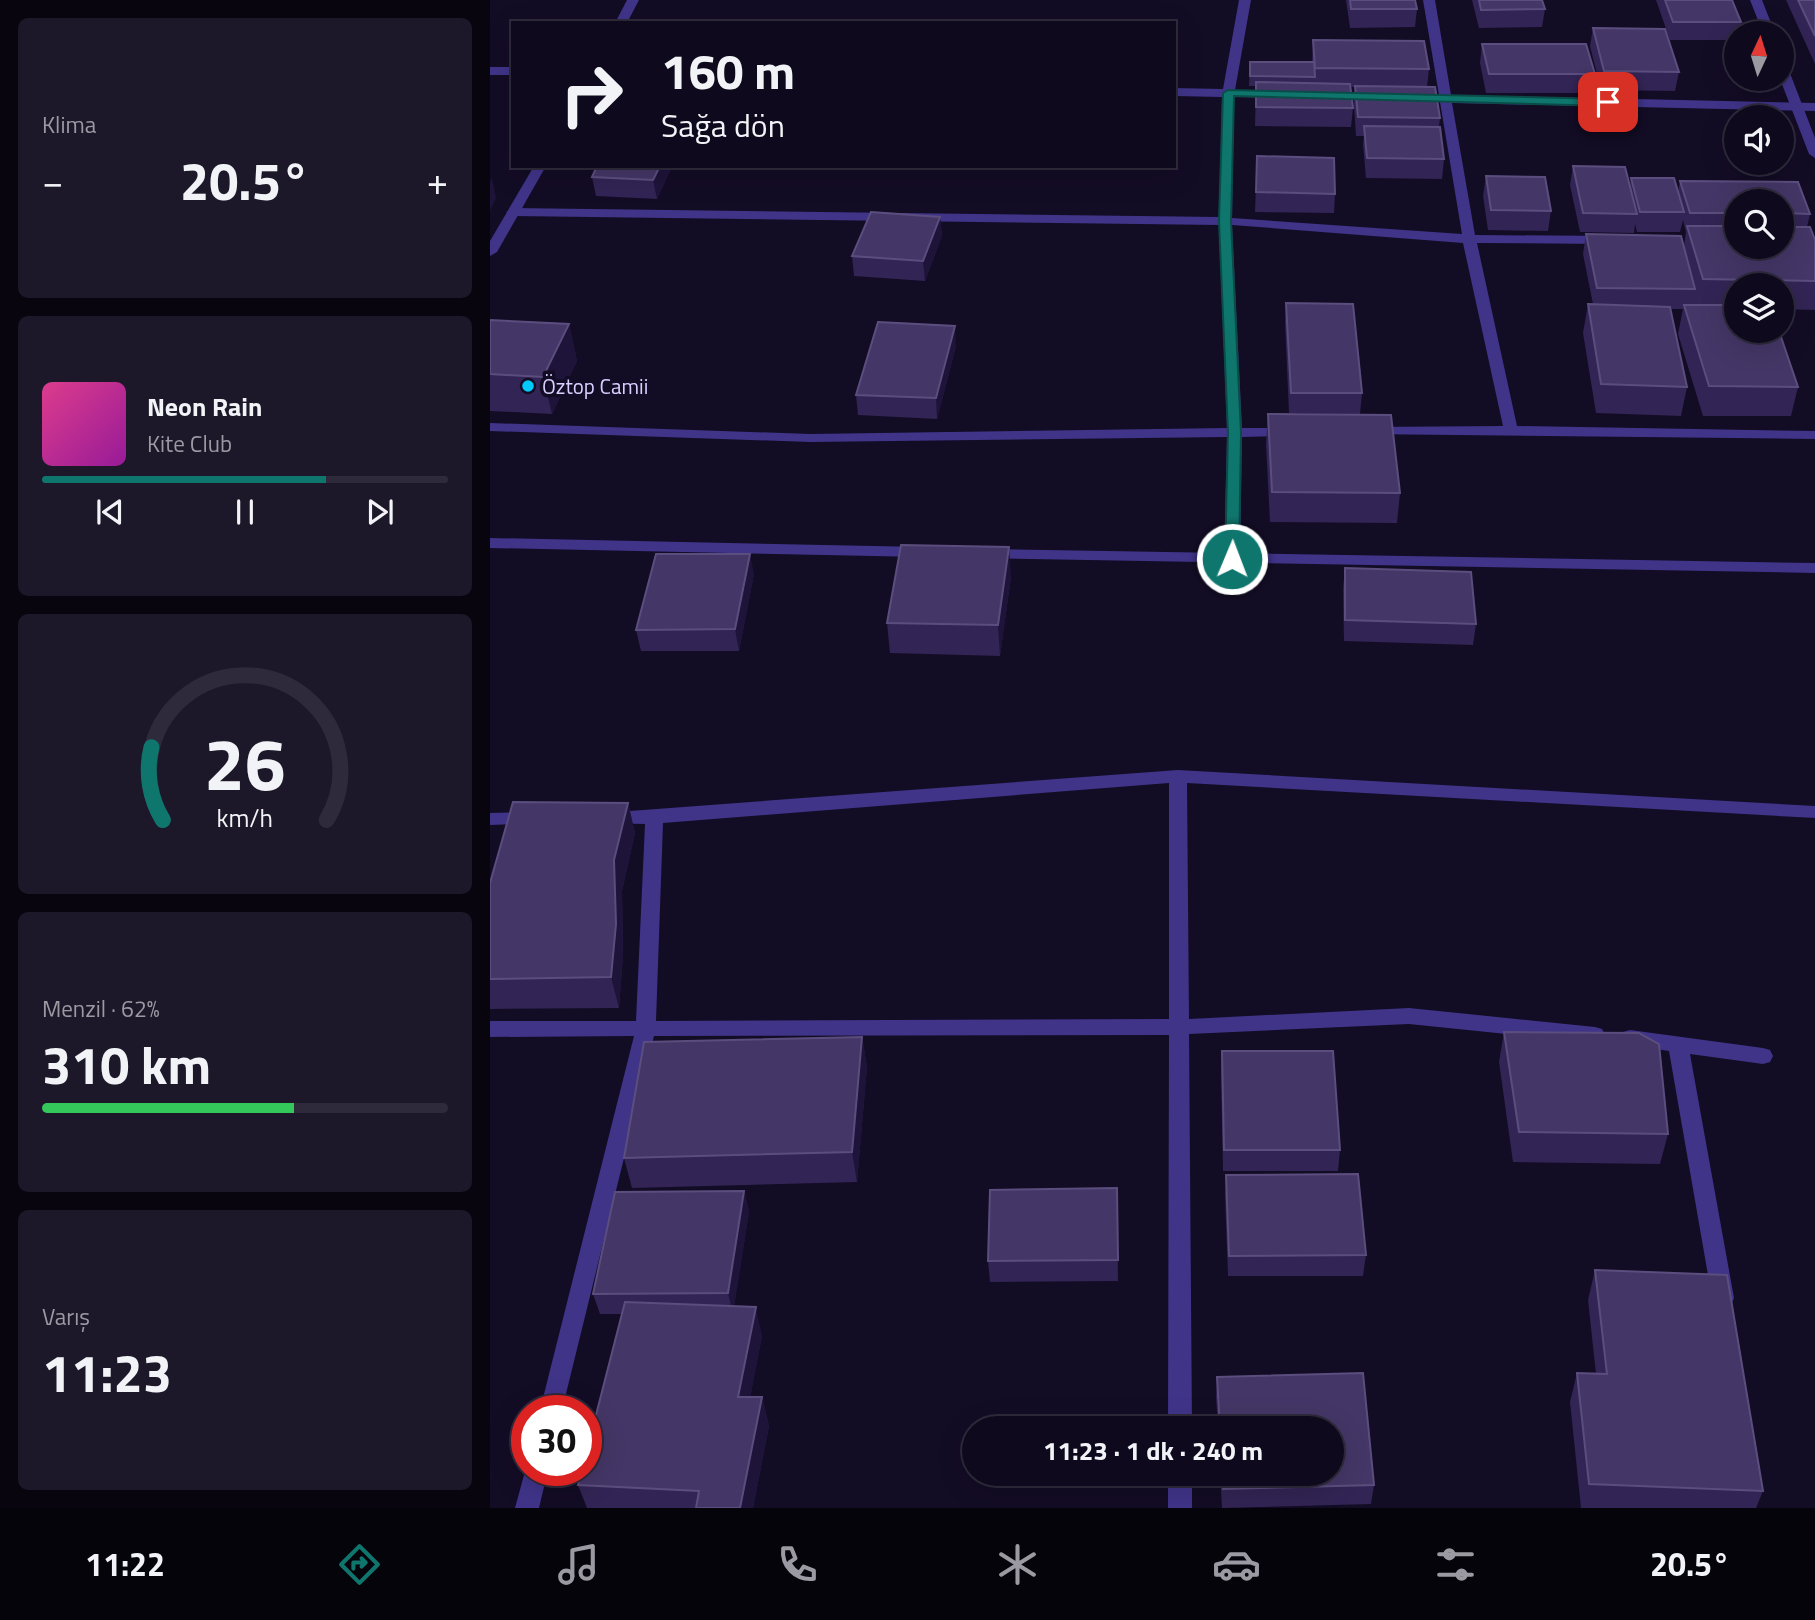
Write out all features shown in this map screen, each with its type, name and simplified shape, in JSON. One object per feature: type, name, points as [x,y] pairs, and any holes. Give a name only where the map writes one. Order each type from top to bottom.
[{"type":"street","points":[[622,21],[633,0]]},
{"type":"street","points":[[1232,559],[1235,433],[1225,221],[1228,93],[1245,0]]},
{"type":"street","points":[[1429,0],[1469,239],[1511,430]]},
{"type":"street","points":[[1756,0],[1764,21]]},
{"type":"street","points":[[490,71],[511,71]]},
{"type":"street","points":[[1790,91],[1815,154]]},
{"type":"street","points":[[1176,92],[1296,95]]},
{"type":"street","points":[[1392,97],[1815,107]]},
{"type":"street","points":[[491,248],[539,168]]},
{"type":"street","points":[[513,212],[1225,221],[1469,239],[1616,241]]},
{"type":"street","points":[[490,427],[810,438],[1304,432]]},
{"type":"street","points":[[1345,431],[1511,430],[1815,435]]},
{"type":"street","points":[[490,543],[943,553]]},
{"type":"street","points":[[971,553],[1815,568]]},
{"type":"street","points":[[1178,776],[1180,1416]]},
{"type":"street","points":[[586,818],[654,817],[1178,776],[1815,811]]},
{"type":"street","points":[[555,1395],[646,1028],[654,817]]},
{"type":"street","points":[[490,819],[545,818]]},
{"type":"street","points":[[490,1029],[1180,1027],[1409,1016],[1678,1043],[1763,1056]]},
{"type":"street","points":[[1678,1043],[1726,1317]]},
{"type":"street","points":[[527,1508],[532,1486]]},
{"type":"street","points":[[1180,1486],[1180,1508]]},
{"type":"building","points":[[1350,0],[1415,0],[1417,9],[1351,9]]},
{"type":"building","points":[[1479,0],[1542,0],[1545,9],[1481,10]]},
{"type":"building","points":[[1665,0],[1732,0],[1741,21],[1724,22],[1673,22]]},
{"type":"building","points":[[1798,0],[1815,0],[1815,36]]},
{"type":"building","points":[[1593,28],[1665,29],[1679,72],[1604,71]]},
{"type":"building","points":[[1313,40],[1424,41],[1429,69],[1315,68]]},
{"type":"building","points":[[1482,44],[1586,44],[1595,74],[1489,74]]},
{"type":"building","points":[[1250,62],[1314,62],[1315,77],[1250,76]]},
{"type":"building","points":[[1256,82],[1350,84],[1353,108],[1256,107]]},
{"type":"building","points":[[1355,86],[1435,87],[1440,118],[1358,117]]},
{"type":"building","points":[[1364,126],[1440,127],[1444,159],[1367,158]]},
{"type":"building","points":[[1257,156],[1334,158],[1335,194],[1256,192]]},
{"type":"building","points":[[1573,166],[1625,167],[1637,214],[1583,213]]},
{"type":"building","points":[[596,168],[659,168],[653,180],[592,177]]},
{"type":"building","points":[[1486,176],[1545,177],[1551,211],[1491,210]]},
{"type":"building","points":[[1631,178],[1674,178],[1684,212],[1640,212]]},
{"type":"building","points":[[1680,181],[1798,182],[1810,214],[1794,213],[1794,189],[1724,189],[1724,213],[1690,213]]},
{"type":"building","points":[[871,212],[940,217],[923,261],[852,256]]},
{"type":"building","points":[[1687,226],[1724,226],[1724,259],[1794,259],[1794,227],[1810,227],[1815,240],[1815,281],[1794,281],[1794,273],[1724,273],[1724,279],[1703,279]]},
{"type":"building","points":[[1586,234],[1681,236],[1695,289],[1597,288]]},
{"type":"building","points":[[1286,303],[1353,304],[1362,393],[1291,393]]},
{"type":"building","points":[[1588,304],[1670,307],[1687,387],[1601,384]]},
{"type":"building","points":[[1684,305],[1724,305],[1724,343],[1783,343],[1798,387],[1709,386]]},
{"type":"building","points":[[490,320],[569,324],[543,377],[490,374]]},
{"type":"building","points":[[878,322],[955,326],[936,398],[856,395]]},
{"type":"building","points":[[1268,414],[1391,415],[1400,493],[1272,492]]},
{"type":"building","points":[[901,545],[1009,547],[998,625],[887,623]]},
{"type":"building","points":[[656,554],[750,554],[735,629],[636,630]]},
{"type":"building","points":[[1345,568],[1471,572],[1476,624],[1345,620]]},
{"type":"building","points":[[513,802],[628,803],[614,860],[616,924],[611,977],[490,979],[490,883]]},
{"type":"building","points":[[1504,1032],[1639,1033],[1659,1044],[1668,1134],[1519,1132]]},
{"type":"building","points":[[862,1037],[852,1152],[624,1158],[644,1042]]},
{"type":"building","points":[[1222,1051],[1333,1051],[1340,1150],[1224,1150]]},
{"type":"building","points":[[1358,1174],[1366,1255],[1229,1256],[1226,1175]]},
{"type":"building","points":[[1117,1188],[1118,1260],[988,1261],[990,1190]]},
{"type":"building","points":[[744,1191],[728,1293],[593,1294],[615,1192]]},
{"type":"building","points":[[1595,1270],[1727,1275],[1763,1491],[1589,1484],[1577,1373],[1607,1374]]},
{"type":"building","points":[[625,1302],[756,1307],[738,1397],[762,1397],[740,1508],[696,1508],[699,1491],[598,1486],[602,1486],[601,1395]]},
{"type":"building","points":[[1363,1373],[1374,1485],[1344,1486],[1344,1416],[1219,1416],[1217,1377]]},
{"type":"building","points":[[1223,1486],[1336,1486],[1223,1489]]},
{"type":"place","name":"Öztop Camii","points":[[528,386]]},
{"type":"route","points":[[1232,559],[1235,433],[1226,287],[1225,221],[1228,93],[1608,102]]}]
